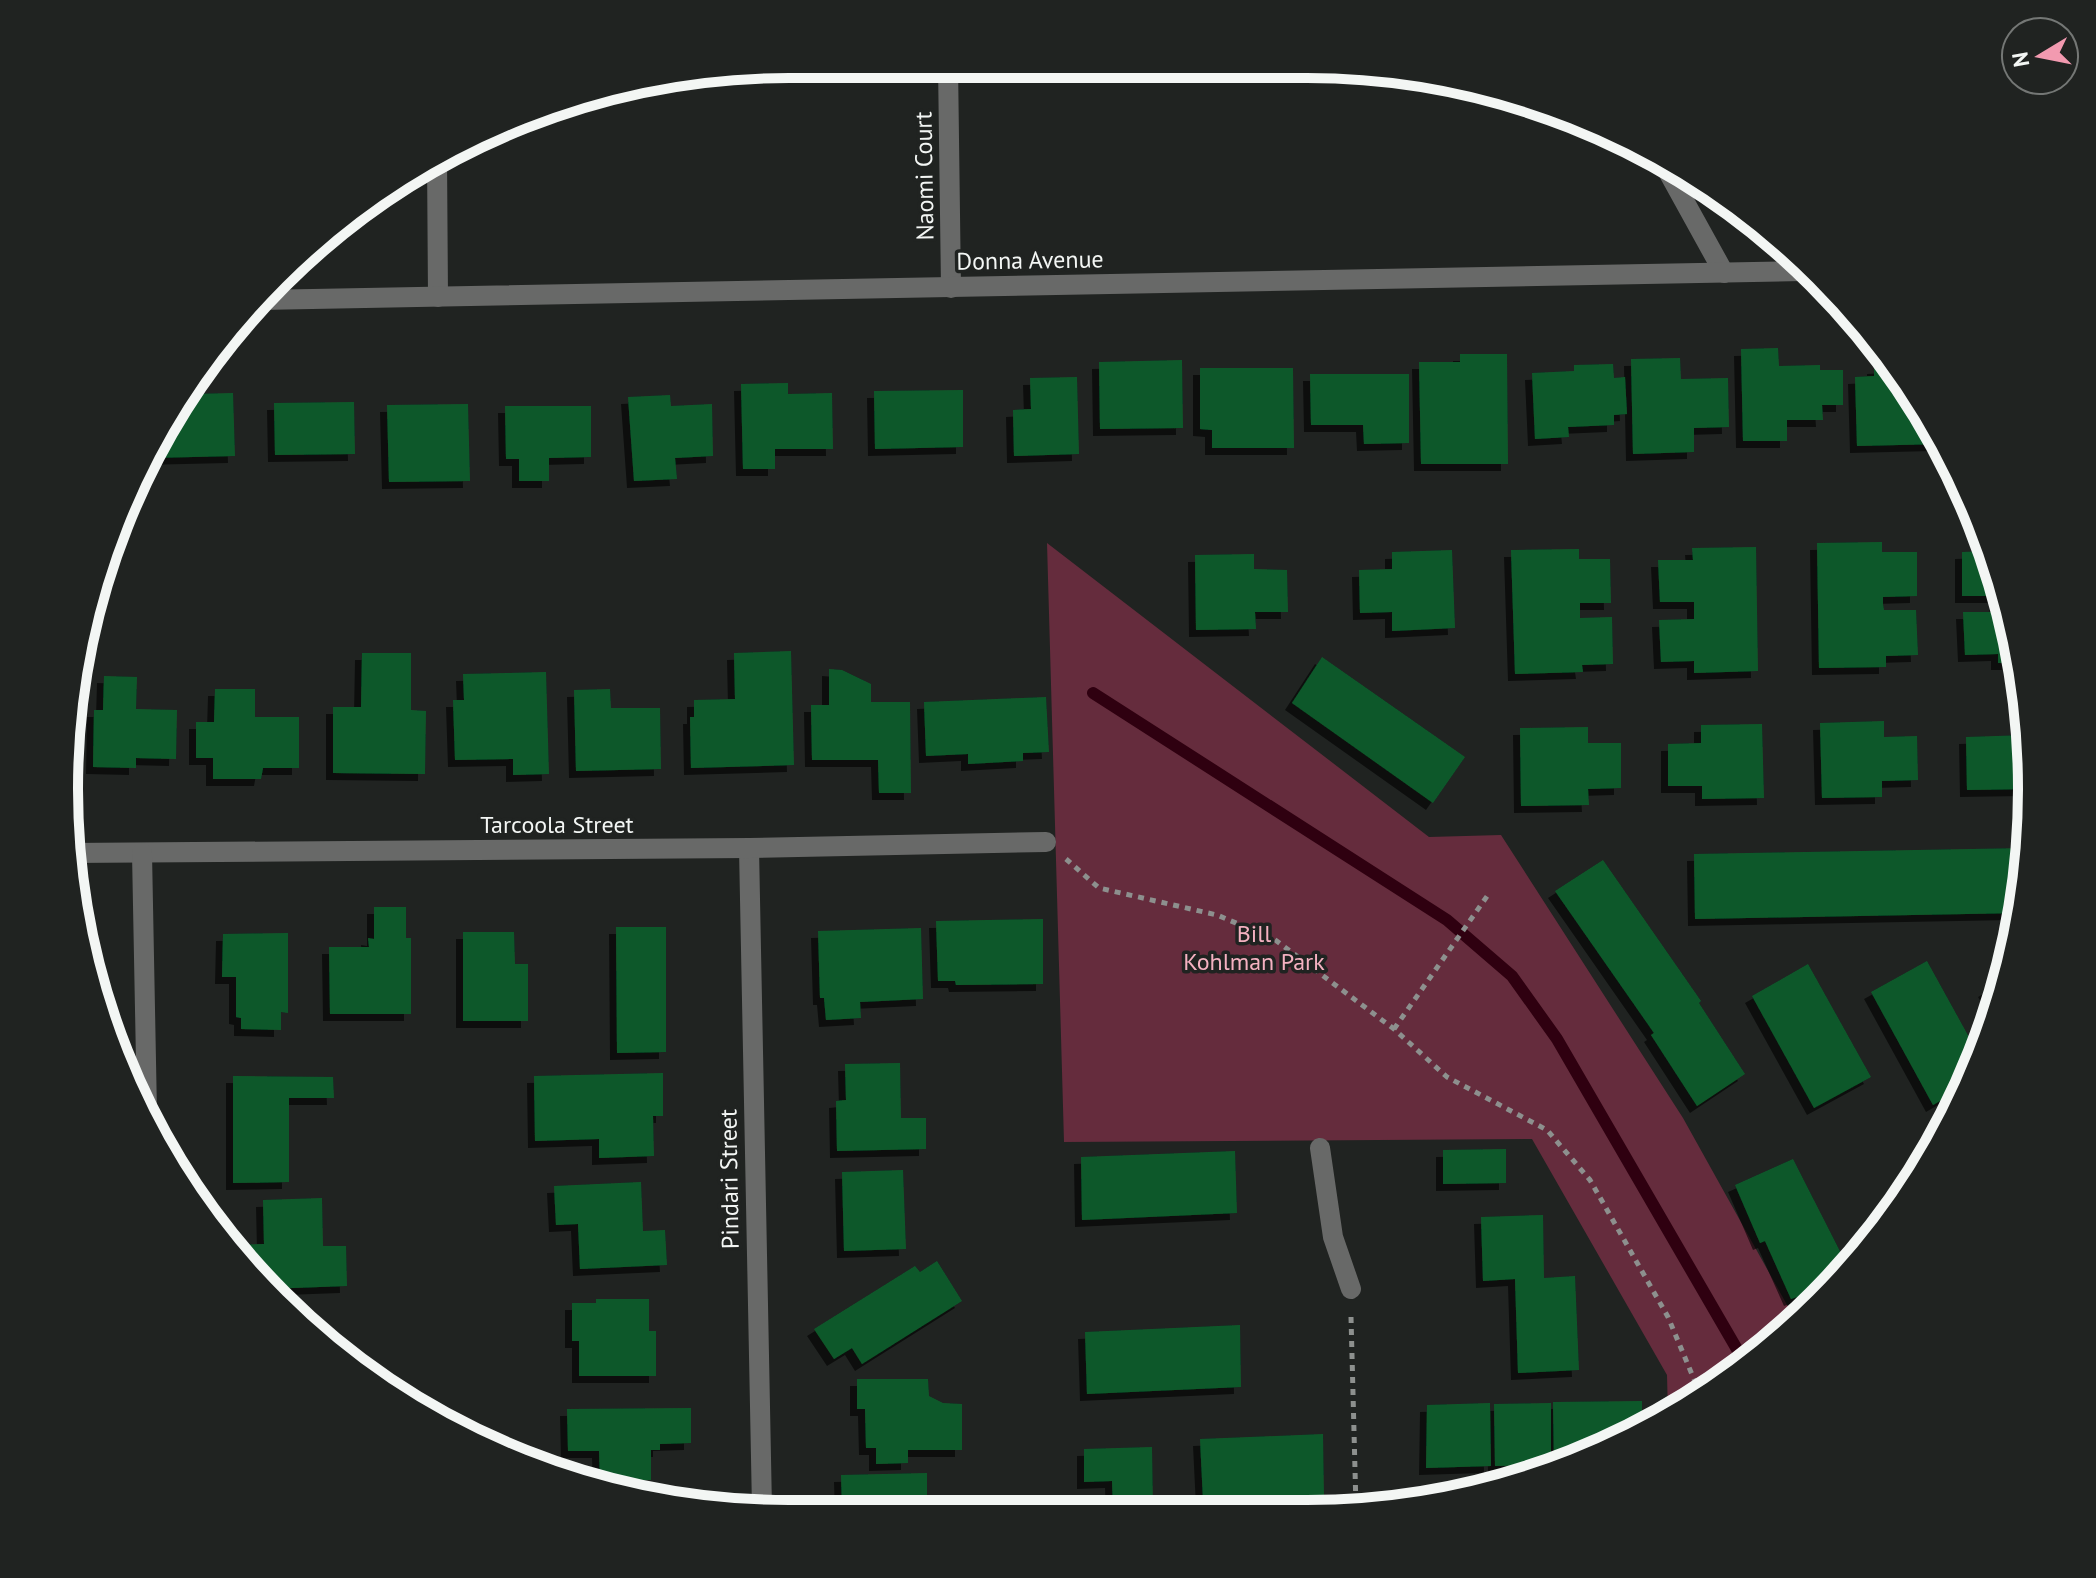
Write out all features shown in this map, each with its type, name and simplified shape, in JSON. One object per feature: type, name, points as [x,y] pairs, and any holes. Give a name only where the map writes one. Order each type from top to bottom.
[{"type":"street","name":"Naomi Court","points":[[948,78],[951,288]]},
{"type":"street","points":[[437,171],[438,297]]},
{"type":"street","points":[[1672,179],[1724,273]]},
{"type":"street","name":"Donna Avenue","points":[[273,300],[1794,271]]},
{"type":"street","name":"Tarcoola Street","points":[[81,853],[749,848],[1046,842]]},
{"type":"street","name":"Pindari Street","points":[[749,848],[762,1499]]},
{"type":"street","points":[[142,853],[147,1093]]},
{"type":"street","points":[[1320,1148],[1333,1237],[1351,1289]]},
{"type":"path","points":[[1046,842],[1099,888],[1217,915],[1274,939],[1394,1029],[1447,1077],[1547,1130],[1590,1180],[1668,1317],[1696,1384]]},
{"type":"path","points":[[1394,1029],[1490,892]]},
{"type":"path","points":[[1351,1289],[1356,1498]]},
{"type":"green space","name":"Bill Kohlman Park","points":[[1047,543],[1429,837],[1501,835],[1683,1118],[1790,1311],[1740,1353],[1668,1401],[1667,1375],[1532,1139],[1064,1142]]},
{"type":"building","points":[[1778,348],[1779,366],[1820,365],[1820,370],[1843,370],[1843,405],[1822,405],[1823,420],[1787,420],[1787,441],[1743,441],[1741,349]]},
{"type":"building","points":[[1460,354],[1507,354],[1508,464],[1421,464],[1419,362],[1460,362]]},
{"type":"building","points":[[1680,358],[1681,379],[1728,378],[1729,427],[1694,428],[1694,452],[1633,454],[1631,359]]},
{"type":"building","points":[[1182,360],[1183,428],[1100,429],[1099,362]]},
{"type":"building","points":[[1613,364],[1614,378],[1625,377],[1627,414],[1614,415],[1614,425],[1568,427],[1569,437],[1535,439],[1532,373],[1574,371],[1574,365]]},
{"type":"building","points":[[1874,367],[1879,367],[1898,394],[1929,444],[1857,446],[1855,377],[1874,376]]},
{"type":"building","points":[[1200,368],[1293,368],[1294,448],[1212,448],[1212,430],[1200,429]]},
{"type":"building","points":[[1310,374],[1409,374],[1409,443],[1364,444],[1363,425],[1311,425]]},
{"type":"building","points":[[1077,377],[1079,454],[1014,456],[1013,410],[1031,409],[1030,378]]},
{"type":"building","points":[[788,383],[788,394],[832,393],[833,449],[775,449],[775,469],[743,469],[741,384]]},
{"type":"building","points":[[963,390],[963,447],[875,449],[874,391]]},
{"type":"building","points":[[233,393],[235,456],[160,458],[173,433],[198,394]]},
{"type":"building","points":[[670,395],[671,406],[712,404],[713,456],[675,458],[677,479],[634,481],[628,397]]},
{"type":"building","points":[[354,402],[355,454],[275,455],[274,403]]},
{"type":"building","points":[[468,404],[470,481],[389,482],[387,405]]},
{"type":"building","points":[[505,406],[591,406],[591,457],[549,458],[549,481],[519,481],[519,459],[506,459]]},
{"type":"building","points":[[1882,542],[1882,552],[1917,552],[1917,596],[1883,597],[1883,604],[1884,610],[1916,610],[1918,655],[1886,656],[1886,667],[1819,668],[1817,543]]},
{"type":"building","points":[[1756,547],[1758,671],[1694,673],[1694,661],[1661,662],[1659,620],[1694,619],[1694,602],[1660,602],[1658,560],[1693,560],[1692,548]]},
{"type":"building","points":[[1579,549],[1579,559],[1610,559],[1611,603],[1580,603],[1580,618],[1612,617],[1613,664],[1582,665],[1583,672],[1515,674],[1511,550]]},
{"type":"building","points":[[1452,550],[1455,628],[1392,631],[1392,612],[1360,613],[1359,570],[1392,569],[1392,552]]},
{"type":"building","points":[[1977,551],[1991,596],[1962,596],[1962,552]]},
{"type":"building","points":[[1254,554],[1254,569],[1287,570],[1288,612],[1255,612],[1256,629],[1196,630],[1195,555]]},
{"type":"building","points":[[1963,612],[1996,612],[2006,663],[1998,663],[1998,654],[1965,655]]},
{"type":"building","points":[[791,651],[794,765],[691,768],[690,717],[694,717],[694,700],[735,699],[734,653]]},
{"type":"building","points":[[362,653],[411,653],[411,710],[426,711],[425,774],[333,773],[333,707],[361,707]]},
{"type":"building","points":[[1322,657],[1465,757],[1433,803],[1292,703]]},
{"type":"building","points":[[829,669],[842,670],[871,684],[871,702],[910,702],[911,793],[879,793],[878,760],[812,760],[811,705],[829,705]]},
{"type":"building","points":[[546,672],[549,774],[513,775],[513,759],[455,760],[453,700],[464,700],[463,674]]},
{"type":"building","points":[[104,676],[137,677],[136,709],[177,710],[176,759],[136,758],[136,768],[93,767],[94,710],[103,710]]},
{"type":"building","points":[[215,689],[255,689],[255,717],[299,717],[299,768],[263,768],[261,779],[213,779],[213,758],[196,758],[196,722],[214,722]]},
{"type":"building","points":[[610,689],[611,708],[660,708],[661,769],[576,771],[574,690]]},
{"type":"building","points":[[1046,697],[1049,752],[1023,753],[1023,761],[968,764],[968,754],[926,756],[924,702]]},
{"type":"building","points":[[1884,721],[1884,737],[1917,736],[1918,780],[1882,781],[1882,797],[1822,798],[1820,723]]},
{"type":"building","points":[[1762,724],[1764,798],[1702,799],[1702,786],[1668,786],[1668,744],[1701,743],[1701,725]]},
{"type":"building","points":[[1588,727],[1588,743],[1621,743],[1621,788],[1588,789],[1589,805],[1521,806],[1520,728]]},
{"type":"building","points":[[2015,735],[2018,789],[1967,790],[1966,737]]},
{"type":"building","points":[[2015,848],[2007,913],[1695,919],[1694,854]]},
{"type":"building","points":[[1603,860],[1701,1001],[1699,1003],[1745,1074],[1697,1106],[1651,1035],[1654,1033],[1555,891]]},
{"type":"building","points":[[374,907],[406,907],[406,938],[411,938],[411,1014],[330,1014],[329,947],[369,947],[368,938],[374,939]]},
{"type":"building","points":[[1043,919],[1043,984],[956,985],[955,981],[938,981],[936,921]]},
{"type":"building","points":[[616,927],[666,927],[666,1052],[617,1053]]},
{"type":"building","points":[[921,928],[923,999],[860,1002],[861,1018],[826,1020],[824,998],[820,998],[818,931]]},
{"type":"building","points":[[463,932],[514,932],[515,964],[528,964],[528,1021],[463,1021]]},
{"type":"building","points":[[288,933],[288,1013],[281,1012],[281,1030],[241,1029],[241,1018],[236,1017],[236,977],[222,977],[223,934]]},
{"type":"building","points":[[1927,961],[1971,1041],[1948,1096],[1933,1105],[1871,992]]},
{"type":"building","points":[[1808,964],[1871,1077],[1814,1108],[1752,996]]},
{"type":"building","points":[[900,1063],[901,1118],[926,1118],[926,1149],[837,1151],[836,1101],[846,1100],[845,1064]]},
{"type":"building","points":[[663,1073],[663,1116],[653,1116],[654,1156],[599,1158],[599,1139],[535,1141],[534,1076]]},
{"type":"building","points":[[233,1076],[333,1077],[334,1098],[289,1098],[289,1182],[233,1183]]},
{"type":"building","points":[[1506,1149],[1506,1183],[1443,1184],[1443,1150]]},
{"type":"building","points":[[1235,1151],[1237,1213],[1082,1220],[1081,1157]]},
{"type":"building","points":[[1793,1159],[1843,1257],[1799,1302],[1797,1297],[1791,1299],[1765,1241],[1760,1243],[1735,1185]]},
{"type":"building","points":[[903,1170],[906,1249],[844,1251],[842,1172]]},
{"type":"building","points":[[641,1182],[643,1231],[665,1230],[667,1265],[580,1269],[578,1224],[556,1225],[554,1186]]},
{"type":"building","points":[[322,1198],[323,1246],[346,1246],[347,1286],[283,1288],[243,1245],[264,1244],[263,1200]]},
{"type":"building","points":[[1543,1215],[1544,1278],[1575,1276],[1579,1370],[1518,1373],[1515,1279],[1483,1281],[1481,1217]]},
{"type":"building","points":[[937,1261],[962,1301],[862,1364],[852,1348],[834,1359],[814,1329],[915,1266],[920,1272]]},
{"type":"building","points":[[596,1299],[649,1299],[649,1331],[656,1331],[656,1376],[579,1376],[579,1341],[572,1341],[572,1303],[596,1303]]},
{"type":"building","points":[[1240,1325],[1241,1387],[1087,1394],[1085,1332]]},
{"type":"building","points":[[857,1379],[928,1379],[929,1396],[943,1403],[962,1404],[962,1450],[908,1450],[908,1463],[876,1464],[876,1448],[866,1448],[865,1409],[857,1409]]},
{"type":"building","points":[[1642,1401],[1642,1416],[1554,1455],[1553,1402]]},
{"type":"building","points":[[1490,1403],[1491,1466],[1426,1468],[1427,1405]]},
{"type":"building","points":[[1551,1403],[1551,1456],[1525,1465],[1495,1466],[1494,1404]]},
{"type":"building","points":[[691,1408],[691,1443],[660,1444],[660,1450],[651,1450],[651,1480],[625,1481],[605,1476],[600,1474],[599,1451],[568,1451],[567,1409]]},
{"type":"building","points":[[1323,1434],[1324,1498],[1203,1500],[1200,1439]]},
{"type":"building","points":[[1152,1447],[1153,1500],[1113,1500],[1112,1481],[1084,1482],[1084,1449]]},
{"type":"building","points":[[927,1473],[927,1500],[842,1500],[841,1475]]},
{"type":"waterway","points":[[1093,693],[1447,920],[1512,976],[1557,1039],[1739,1353]]}]
